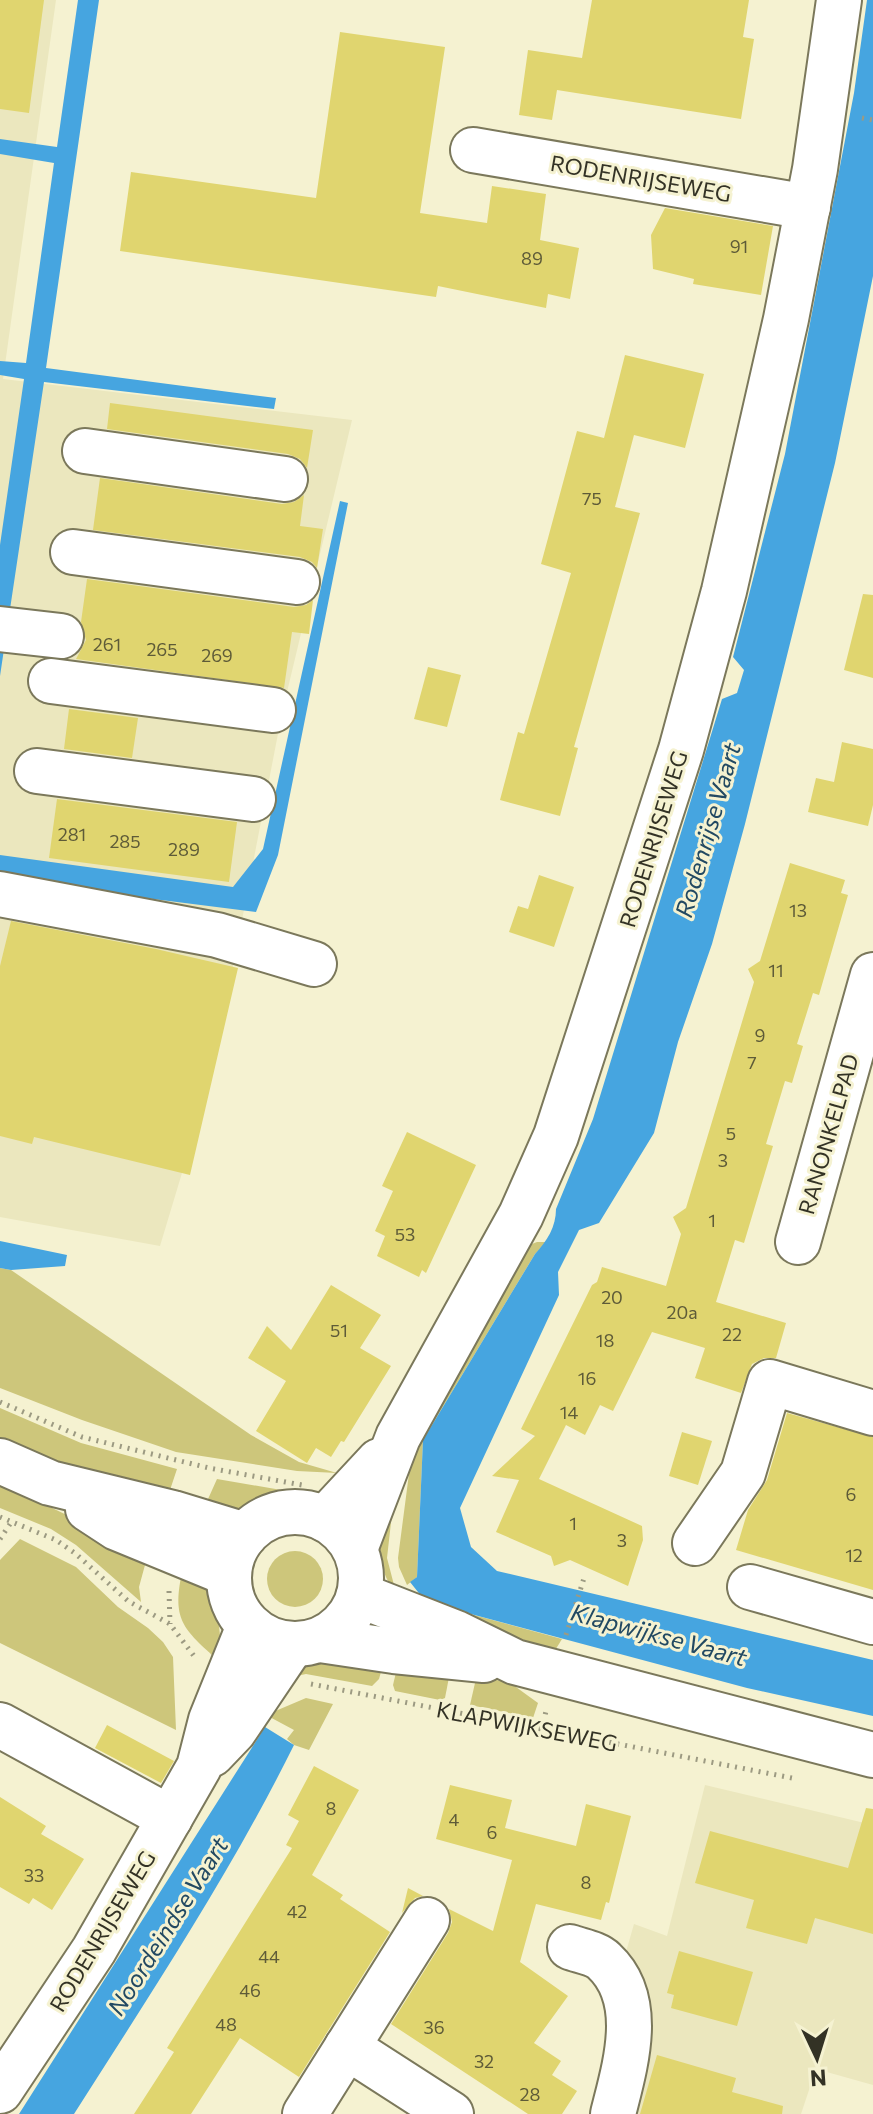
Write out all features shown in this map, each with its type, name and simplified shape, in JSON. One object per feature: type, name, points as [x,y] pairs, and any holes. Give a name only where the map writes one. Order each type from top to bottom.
[{"type":"street","name":"RODENRIJSEWEG","points":[[345,1519],[398,1437],[521,1215],[556,1136],[613,966],[681,750],[724,591],[786,319],[808,207],[839,0]]},
{"type":"street","name":"RODENRIJSEWEG","points":[[473,150],[808,207]]},
{"type":"street","points":[[85,451],[285,479]]},
{"type":"street","points":[[73,552],[297,582]]},
{"type":"street","points":[[6,630],[61,636]]},
{"type":"street","points":[[51,681],[273,710]]},
{"type":"street","points":[[37,771],[253,799]]},
{"type":"street","points":[[0,894],[217,935],[314,964]]},
{"type":"street","name":"RANONKELPAD","points":[[798,1242],[873,979]]},
{"type":"street","points":[[695,1543],[743,1473],[770,1382],[873,1413]]},
{"type":"street","name":"RODENRIJSEWEG","points":[[345,1519],[398,1437]]},
{"type":"street","points":[[0,1461],[50,1483],[173,1513],[237,1554]]},
{"type":"street","points":[[306,1642],[334,1632],[346,1620],[359,1595],[361,1567],[345,1519],[281,1514],[268,1518],[237,1554],[233,1602],[249,1626],[265,1637],[306,1642],[439,1656],[515,1662],[873,1755]]},
{"type":"street","points":[[750,1587],[873,1622]]},
{"type":"street","points":[[359,1595],[456,1633],[515,1662]]},
{"type":"street","name":"RODENRIJSEWEG","points":[[0,2091],[94,1950],[199,1767],[227,1674],[249,1626]]},
{"type":"street","name":"RODENRIJSEWEG","points":[[227,1674],[306,1642]]},
{"type":"street","points":[[0,1725],[170,1818]]},
{"type":"street","points":[[305,2114],[427,1920]]},
{"type":"street","points":[[570,1947],[602,1959],[619,1980],[627,1998],[628,2050],[613,2114]]},
{"type":"street","points":[[347,2047],[451,2114]]},
{"type":"path","points":[[0,1402],[82,1437],[209,1468],[308,1486],[345,1519]]},
{"type":"path","points":[[0,1517],[56,1540],[128,1601],[170,1624],[227,1674]]},
{"type":"path","points":[[0,1539],[12,1521]]},
{"type":"path","points":[[565,1641],[585,1575]]},
{"type":"path","name":"KLAPWIJKSEWEG","points":[[227,1674],[268,1696],[310,1683],[798,1779]]},
{"type":"shaded area","points":[[0,0],[56,0],[3,379],[352,420],[282,713],[213,1070],[160,1246],[0,1217]]},
{"type":"shaded area","points":[[546,1242],[535,1254],[423,1440],[417,1577],[407,1585],[398,1558],[413,1443],[527,1246]]},
{"type":"shaded area","points":[[0,1268],[11,1270],[251,1435],[299,1462],[337,1473],[297,1471],[176,1452],[0,1388]]},
{"type":"shaded area","points":[[0,1408],[81,1443],[177,1469],[167,1499],[71,1468],[0,1438]]},
{"type":"shaded area","points":[[396,1478],[387,1558],[394,1585],[391,1586],[384,1573],[380,1546]]},
{"type":"shaded area","points":[[217,1479],[310,1495],[269,1499],[239,1511],[204,1508]]},
{"type":"shaded area","points":[[0,1483],[148,1554],[139,1587],[141,1602],[76,1545],[51,1529],[0,1508]]},
{"type":"shaded area","points":[[20,1539],[76,1567],[118,1607],[163,1642],[173,1657],[176,1730],[0,1643],[0,1560]]},
{"type":"shaded area","points":[[295,1551],[315,1559],[323,1579],[315,1599],[295,1607],[275,1599],[267,1579],[275,1559]]},
{"type":"shaded area","points":[[183,1568],[202,1582],[213,1602],[220,1633],[220,1662],[188,1631],[179,1612]]},
{"type":"shaded area","points":[[426,1602],[562,1639],[554,1652],[487,1633]]},
{"type":"shaded area","points":[[316,1659],[384,1661],[379,1679],[372,1686],[306,1674],[292,1677],[291,1669]]},
{"type":"shaded area","points":[[398,1664],[450,1672],[445,1698],[440,1700],[395,1691],[393,1685]]},
{"type":"shaded area","points":[[483,1678],[509,1682],[538,1703],[533,1718],[470,1705],[475,1683]]},
{"type":"shaded area","points":[[306,1698],[333,1704],[309,1750],[287,1739],[294,1730],[266,1715]]},
{"type":"shaded area","points":[[705,1785],[873,1825],[873,2085],[816,2069],[801,2114],[625,2114],[624,1959],[634,1924],[667,1936]]},
{"type":"water","points":[[78,0],[99,0],[46,368],[276,398],[274,409],[44,382],[0,676],[0,545],[24,379],[0,375],[0,361],[26,363],[54,163],[0,154],[0,139],[57,147]]},
{"type":"water","points":[[867,0],[873,0],[873,276],[835,463],[745,824],[712,944],[678,1042],[654,1133],[599,1223],[579,1230],[558,1272],[559,1295],[460,1508],[471,1547],[497,1571],[873,1660],[873,1716],[747,1688],[426,1602],[410,1582],[417,1577],[423,1440],[553,1228],[556,1209],[593,1119],[722,699],[737,693],[744,670],[733,657],[785,454],[854,93]]},
{"type":"water","points":[[340,501],[348,503],[278,855],[256,912],[98,892],[0,875],[0,855],[233,887],[263,849]]},
{"type":"water","points":[[0,1241],[67,1255],[65,1266],[0,1268]]},
{"type":"water","name":"Noordeindse Vaart","points":[[265,1727],[294,1745],[217,1887],[132,2023],[74,2114],[19,2114]]},
{"type":"building","points":[[0,0],[44,0],[29,113],[0,109]]},
{"type":"building","points":[[592,0],[749,0],[743,37],[754,39],[741,119],[557,90],[552,120],[519,115],[528,50],[582,58]]},
{"type":"building","points":[[340,32],[445,47],[420,213],[487,223],[492,186],[546,194],[540,240],[579,248],[570,299],[548,294],[546,308],[438,286],[436,297],[120,251],[131,172],[316,198]]},
{"type":"building","points":[[665,208],[773,226],[761,295],[693,284],[694,279],[653,269],[651,235]]},
{"type":"building","points":[[625,355],[704,374],[685,448],[634,435],[615,507],[640,513],[574,747],[578,748],[560,816],[500,800],[518,732],[524,734],[571,573],[541,564],[577,431],[604,438]]},
{"type":"building","points":[[110,403],[313,430],[307,468],[300,459],[288,454],[107,429]]},
{"type":"building","points":[[100,478],[282,504],[294,502],[304,495],[300,526],[323,529],[317,568],[300,557],[93,530]]},
{"type":"building","points":[[87,579],[294,607],[313,600],[309,634],[292,632],[284,688],[76,659],[86,640],[81,622]]},
{"type":"building","points":[[863,594],[873,595],[873,678],[844,670]]},
{"type":"building","points":[[428,667],[461,675],[447,727],[414,719]]},
{"type":"building","points":[[69,709],[138,718],[132,758],[64,749]]},
{"type":"building","points":[[842,742],[873,749],[873,805],[868,826],[808,812],[816,778],[834,782]]},
{"type":"building","points":[[57,799],[237,822],[229,882],[49,858]]},
{"type":"building","points":[[790,863],[845,880],[841,893],[848,895],[819,995],[813,993],[797,1044],[803,1046],[792,1083],[785,1081],[766,1144],[773,1146],[744,1243],[735,1240],[716,1302],[786,1323],[776,1358],[764,1358],[752,1364],[741,1393],[695,1378],[705,1348],[652,1332],[613,1411],[600,1405],[585,1435],[566,1425],[539,1479],[642,1526],[643,1540],[628,1586],[570,1560],[554,1566],[551,1556],[496,1532],[519,1480],[492,1476],[535,1436],[521,1429],[602,1267],[666,1286],[681,1234],[673,1217],[686,1208],[754,982],[748,969],[760,961]]},
{"type":"building","points":[[539,875],[574,887],[554,947],[509,932],[518,906],[528,909]]},
{"type":"building","points":[[11,921],[238,968],[190,1175],[34,1137],[32,1144],[0,1136],[0,966]]},
{"type":"building","points":[[407,1132],[476,1165],[426,1273],[422,1270],[419,1277],[377,1256],[385,1236],[375,1231],[393,1191],[382,1186]]},
{"type":"building","points":[[331,1285],[381,1315],[360,1348],[391,1366],[344,1442],[341,1441],[331,1457],[316,1448],[307,1463],[256,1431],[286,1381],[248,1358],[267,1326],[291,1350]]},
{"type":"building","points":[[787,1413],[873,1437],[873,1590],[736,1550],[748,1510],[767,1480]]},
{"type":"building","points":[[682,1432],[712,1441],[698,1485],[669,1476]]},
{"type":"building","points":[[107,1725],[174,1761],[161,1783],[95,1748]]},
{"type":"building","points":[[314,1766],[359,1790],[312,1875],[343,1895],[340,1899],[390,1932],[299,2077],[240,2038],[191,2114],[134,2114],[174,2052],[167,2048],[292,1848],[286,1845],[299,1821],[288,1815]]},
{"type":"building","points":[[450,1785],[512,1800],[505,1828],[576,1846],[586,1804],[631,1816],[609,1903],[606,1902],[601,1920],[536,1904],[520,1962],[568,1996],[534,2043],[561,2061],[552,2075],[577,2091],[562,2114],[528,2114],[391,2024],[448,1933],[452,1922],[449,1909],[493,1931],[512,1860],[436,1839]]},
{"type":"building","points":[[0,1797],[46,1826],[41,1834],[84,1859],[52,1910],[33,1898],[29,1904],[0,1887]]},
{"type":"building","points":[[866,1808],[873,1809],[873,1934],[815,1918],[807,1944],[746,1928],[754,1900],[695,1883],[710,1831],[848,1868]]},
{"type":"building","points":[[408,1888],[423,1896],[415,1898],[402,1913]]},
{"type":"building","points":[[679,1951],[753,1972],[737,2026],[671,2008],[674,1995],[667,1993]]},
{"type":"building","points":[[657,2055],[736,2078],[732,2092],[783,2106],[782,2114],[640,2114]]},
{"type":"water label","name":"Rodenrijse Vaart","points":[[707,830]]},
{"type":"water label","name":"Klapwijkse Vaart","points":[[659,1634]]}]
